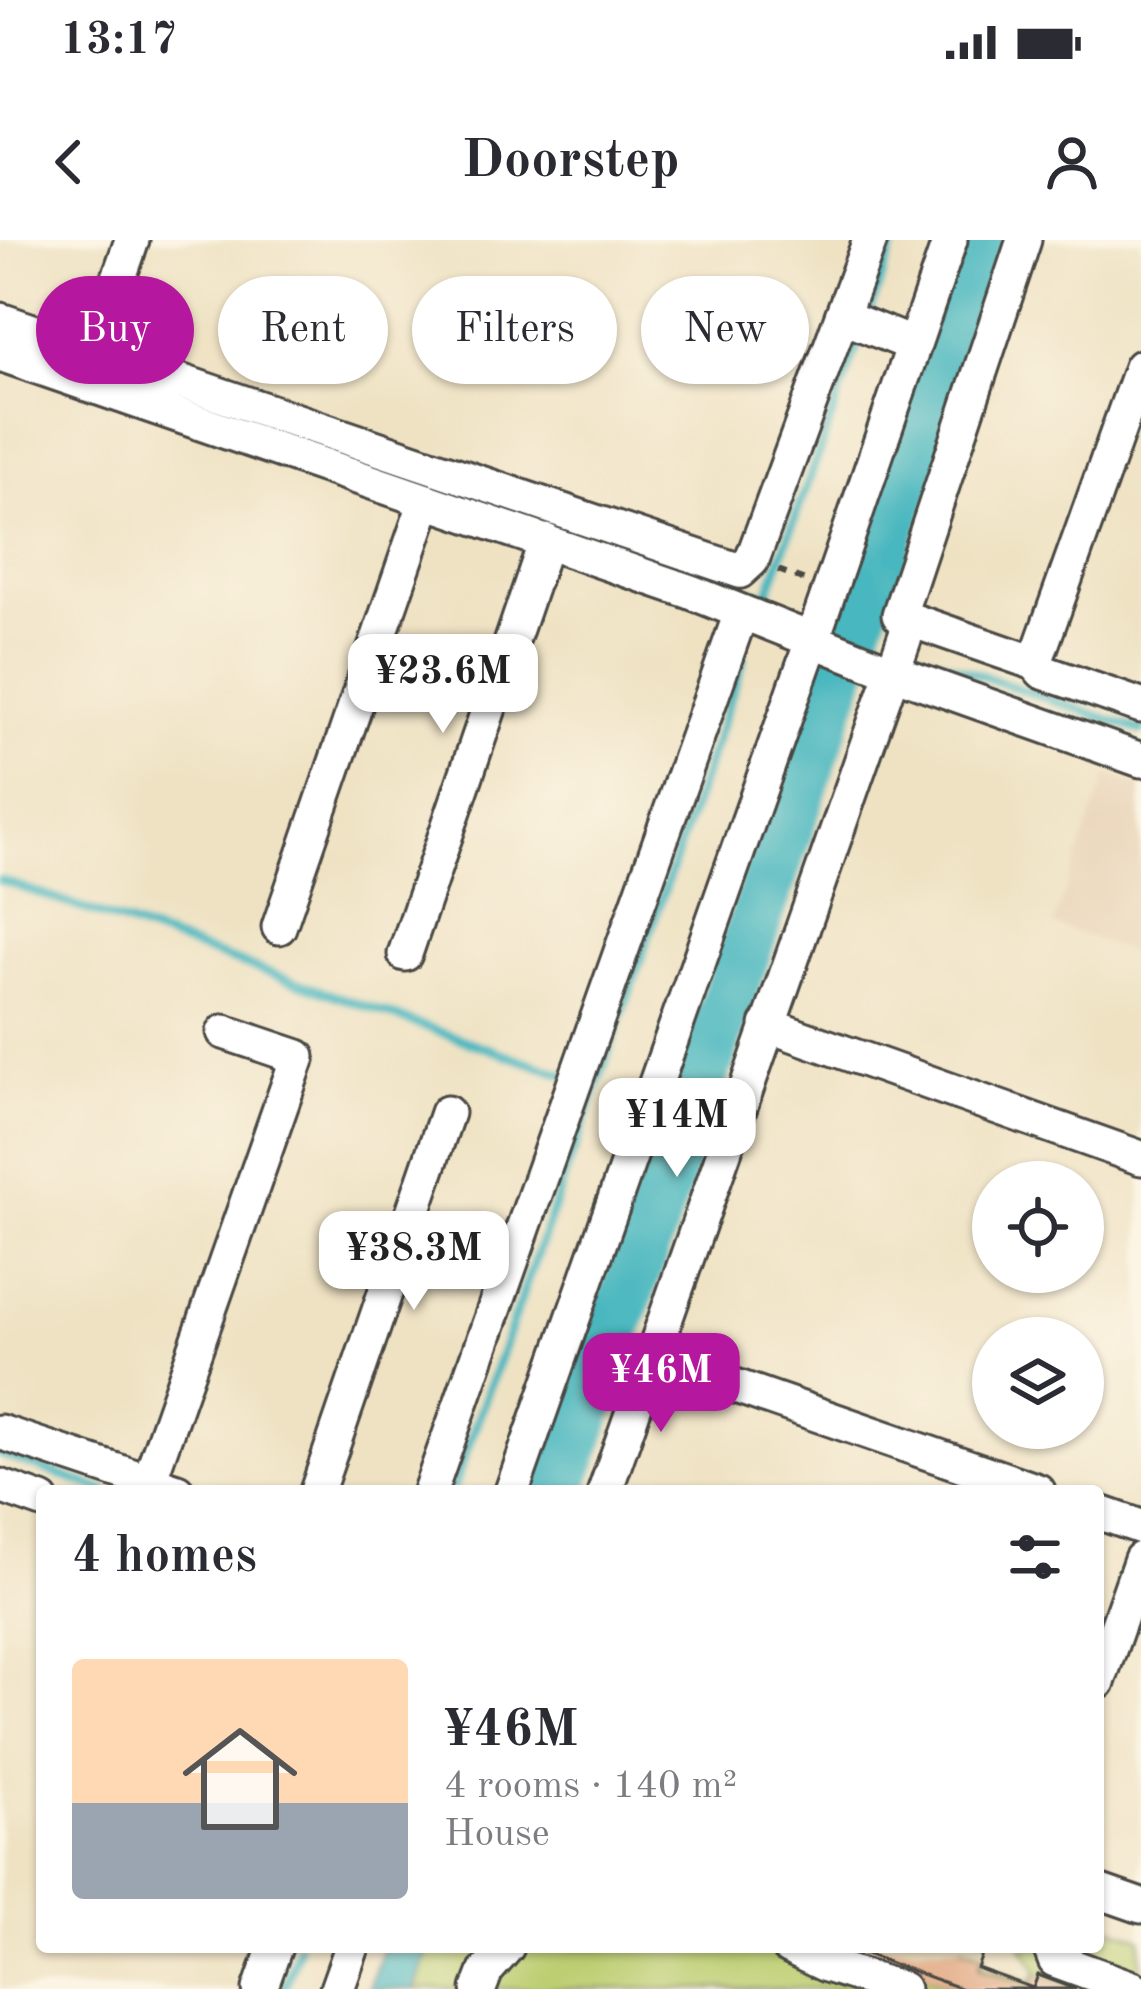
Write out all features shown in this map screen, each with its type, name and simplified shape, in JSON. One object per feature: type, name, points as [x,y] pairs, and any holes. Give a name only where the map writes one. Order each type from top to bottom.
[{"type":"street","points":[[122,276],[132,240]]},
{"type":"street","points":[[432,1485],[575,1078],[736,593],[858,323],[870,240]]},
{"type":"street","points":[[514,1485],[819,644],[950,240]]},
{"type":"street","points":[[606,1485],[896,649],[898,615],[1024,240]]},
{"type":"street","points":[[0,320],[36,337]]},
{"type":"street","points":[[858,323],[914,345]]},
{"type":"street","points":[[0,354],[36,358]]},
{"type":"street","points":[[1035,663],[1141,367]]},
{"type":"street","points":[[148,384],[736,593],[819,644],[1035,663],[1043,672],[1141,706]]},
{"type":"street","points":[[440,490],[546,541],[692,592],[736,593]]},
{"type":"street","points":[[279,927],[440,490]]},
{"type":"street","points":[[405,954],[546,541]]},
{"type":"street","points":[[896,649],[1141,760]]},
{"type":"street","points":[[767,1025],[1141,1158]]},
{"type":"street","points":[[164,1485],[298,1057],[224,1032]]},
{"type":"street","points":[[319,1485],[447,1112]]},
{"type":"street","points":[[652,1357],[1021,1485]]},
{"type":"street","points":[[0,1432],[157,1485]]},
{"type":"street","points":[[0,1486],[36,1499]]},
{"type":"street","points":[[1104,1514],[1141,1527]]},
{"type":"street","points":[[1104,1665],[1141,1559]]},
{"type":"street","points":[[1104,1894],[1141,1906]]},
{"type":"street","points":[[260,1989],[273,1953]]},
{"type":"street","points":[[337,1989],[350,1953]]},
{"type":"street","points":[[478,1989],[502,1953]]},
{"type":"street","points":[[801,1953],[902,1989]]},
{"type":"street","points":[[1052,1953],[1055,1960],[1135,1989]]},
{"type":"shaded area","points":[[1107,775],[1141,786],[1141,956],[1053,925]]},
{"type":"green space","points":[[1104,1925],[1141,1938],[1141,1989],[1078,1989],[1039,1975],[1033,1988],[979,1969],[970,1989],[982,1956],[975,1953],[984,1954],[981,1966],[1032,1983],[1037,1970],[1026,1953],[1104,1953]]},
{"type":"green space","points":[[427,1953],[864,1953],[962,1989],[415,1989]]},
{"type":"water","points":[[381,1953],[427,1953],[415,1989],[369,1989]]},
{"type":"building","points":[[864,1953],[976,1953],[982,1955],[977,1968],[1033,1988],[1038,1975],[1076,1989],[962,1989]]},
{"type":"waterway","points":[[765,602],[895,240]]},
{"type":"waterway","points":[[561,1485],[989,240]]},
{"type":"waterway","points":[[730,584],[784,603]]},
{"type":"waterway","points":[[842,625],[892,645]]},
{"type":"waterway","points":[[908,650],[1141,731]]},
{"type":"waterway","points":[[454,1485],[744,658]]},
{"type":"waterway","points":[[0,880],[568,1076]]},
{"type":"waterway","points":[[0,1454],[89,1485]]},
{"type":"waterway","points":[[284,1989],[296,1953]]}]
